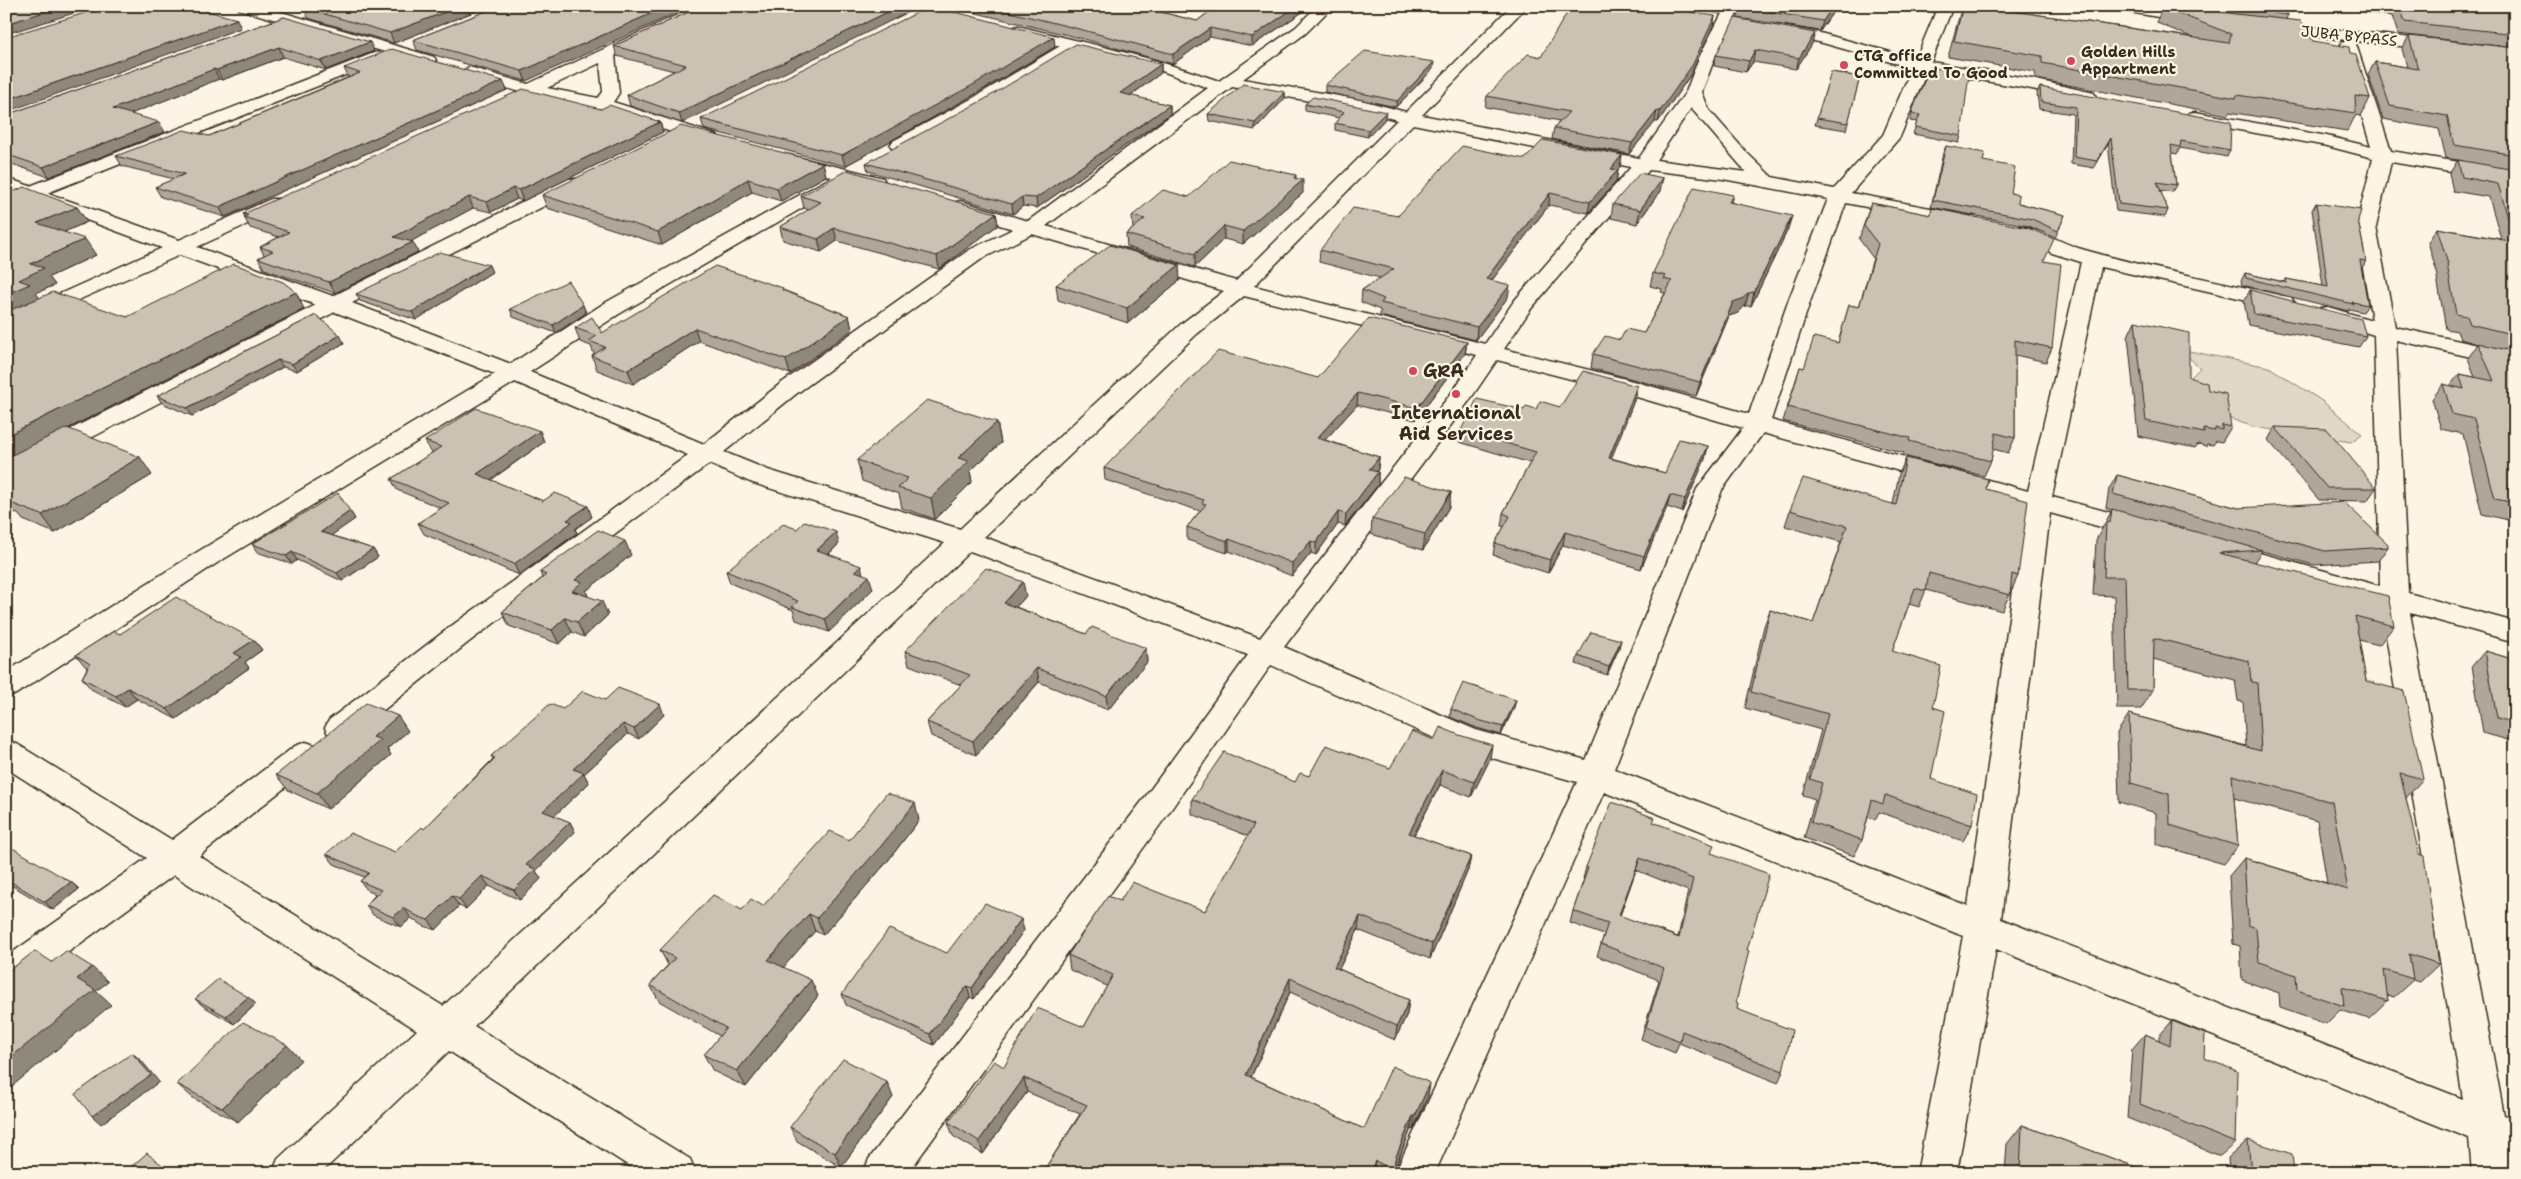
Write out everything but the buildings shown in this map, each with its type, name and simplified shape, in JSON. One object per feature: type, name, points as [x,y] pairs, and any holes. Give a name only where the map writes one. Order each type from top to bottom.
[{"type":"street","points":[[244,6],[440,64]]},
{"type":"street","points":[[503,102],[607,52],[710,6]]},
{"type":"street","points":[[6,977],[174,857],[460,634],[706,454],[788,389],[976,254],[1032,227],[1224,84],[1301,30],[1326,6]]},
{"type":"street","points":[[292,1173],[1189,329],[1240,289],[1520,6]]},
{"type":"street","points":[[1414,1173],[1596,775],[1710,489],[1758,424],[1800,299],[1839,195],[1891,137],[1946,6]]},
{"type":"street","points":[[2124,6],[2212,16],[2175,6]]},
{"type":"street","points":[[260,29],[314,10]]},
{"type":"street","points":[[883,1173],[1154,809],[1266,651],[1461,396],[1522,306],[1644,164],[1694,92],[1723,15],[1744,24]]},
{"type":"street","name":"JUBA BYPASS","points":[[2515,44],[2260,22],[2515,54]]},
{"type":"street","points":[[1008,28],[1224,84],[1361,106],[1410,118],[1644,164],[1765,180],[2029,234],[2044,243],[2092,259],[2303,307],[2385,331],[2515,360]]},
{"type":"street","points":[[1763,28],[1820,38],[1922,65],[2032,84],[2106,100]]},
{"type":"street","points":[[6,203],[421,40]]},
{"type":"street","points":[[887,152],[978,102],[1074,44]]},
{"type":"street","points":[[2349,44],[2383,155],[2366,227],[2385,331],[2394,599],[2501,1133],[2492,1173]]},
{"type":"street","points":[[602,104],[611,93],[607,52]]},
{"type":"street","points":[[458,69],[530,90],[602,104],[685,132],[732,144]]},
{"type":"street","points":[[1694,92],[1700,110],[1740,156],[1765,180]]},
{"type":"street","points":[[2180,113],[2383,155],[2515,177]]},
{"type":"street","points":[[660,144],[711,118]]},
{"type":"street","points":[[770,154],[845,175],[894,186]]},
{"type":"street","points":[[6,686],[216,552],[513,373],[611,309],[870,161]]},
{"type":"street","points":[[6,472],[334,304],[592,175]]},
{"type":"street","points":[[6,184],[334,304],[513,373],[759,476],[966,540],[1266,651],[1468,740],[1596,775],[2501,1133]]},
{"type":"street","points":[[6,326],[297,195]]},
{"type":"street","points":[[939,201],[1240,289],[1491,351],[1897,464],[2039,500],[2160,534]]},
{"type":"street","points":[[1937,1173],[1982,929],[2039,500],[2092,259]]},
{"type":"street","points":[[2198,545],[2515,632]]},
{"type":"street","points":[[6,752],[676,1173]]},
{"type":"shaded area","points":[[2189,351],[2269,367],[2322,401],[2362,434],[2351,442],[2254,427],[2225,417],[2193,384],[2191,377],[2200,368],[2184,353]]},
{"type":"place","name":"Golden Hills Appartment","points":[[2071,61]]},
{"type":"place","name":"CTG office Committed To Good","points":[[1844,65]]},
{"type":"place","name":"GRA","points":[[1413,371]]},
{"type":"place","name":"International Aid Services","points":[[1456,394]]}]
